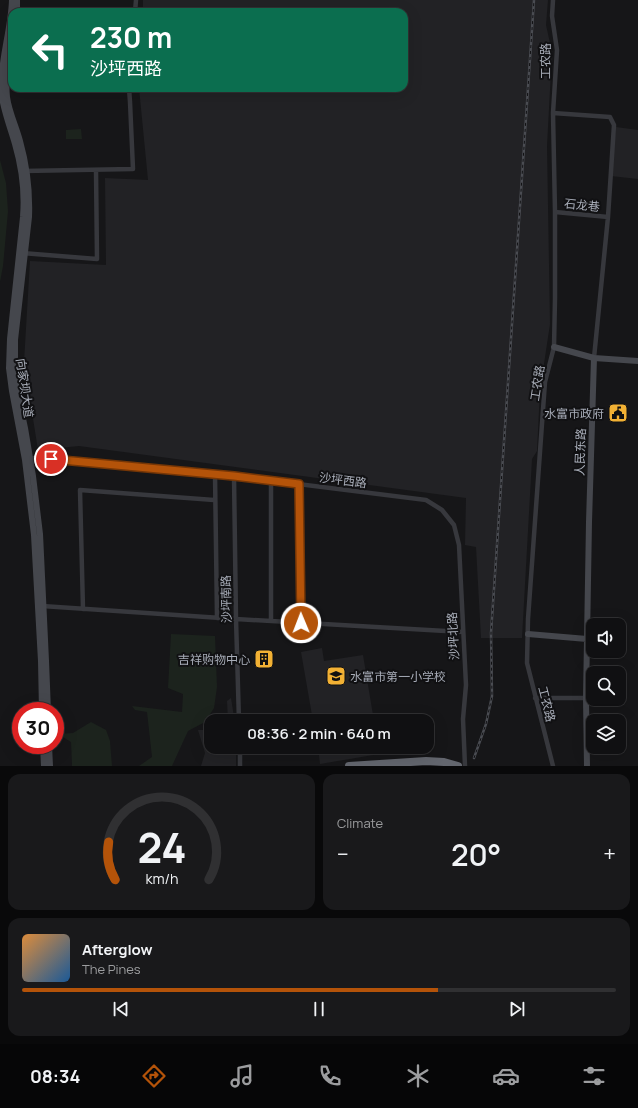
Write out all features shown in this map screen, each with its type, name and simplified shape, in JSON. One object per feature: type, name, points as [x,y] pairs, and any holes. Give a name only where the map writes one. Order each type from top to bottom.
[{"type":"highway","points":[[349,766],[426,760],[444,762],[458,766]]},
{"type":"main road","name":"向家坝大道","points":[[8,54],[6,88],[8,105],[23,151],[24,171],[29,190],[29,209],[22,253],[15,363],[17,390],[40,534],[42,702]]},
{"type":"main road","points":[[554,347],[594,358],[638,361]]},
{"type":"main road","name":"人民东路","points":[[588,618],[589,522],[594,358]]},
{"type":"main road","name":"向家坝大道","points":[[41,606],[47,702]]},
{"type":"main road","points":[[528,634],[586,639]]},
{"type":"main road","name":"人民东路","points":[[586,706],[587,766]]},
{"type":"main road","points":[[43,754],[44,766]]},
{"type":"main road","points":[[49,754],[50,766]]},
{"type":"street","name":"工农路","points":[[553,766],[527,663],[545,382],[554,347],[556,298],[553,113],[557,50],[552,16],[554,0]]},
{"type":"street","points":[[24,171],[133,169],[129,92]]},
{"type":"street","name":"人民东路","points":[[553,113],[610,117],[614,125],[608,217],[594,358]]},
{"type":"street","points":[[22,253],[97,259],[96,170]]},
{"type":"street","name":"石龙巷","points":[[555,212],[608,217]]},
{"type":"street","name":"沙坪西路","points":[[27,458],[215,474],[299,484],[426,500],[442,510]]},
{"type":"street","points":[[215,474],[217,618]]},
{"type":"street","name":"沙坪南路","points":[[234,476],[239,714]]},
{"type":"street","points":[[270,481],[270,621]]},
{"type":"street","points":[[299,484],[301,623]]},
{"type":"street","points":[[83,609],[80,490],[214,500]]},
{"type":"street","name":"沙坪北路","points":[[442,510],[454,525],[459,545],[466,685],[463,720],[465,766]]},
{"type":"street","points":[[41,606],[463,632]]},
{"type":"street","points":[[535,698],[586,698]]},
{"type":"street","points":[[240,754],[240,766]]},
{"type":"shaded area","points":[[143,0],[548,0],[546,25],[552,52],[547,146],[550,324],[540,390],[537,451],[532,459],[522,638],[481,638],[476,547],[465,545],[466,498],[79,446],[38,450],[24,362],[30,261],[106,265],[105,178],[148,180],[139,92],[408,92],[408,8],[143,8]]},
{"type":"shaded area","points":[[616,127],[638,130],[638,179],[611,176]]},
{"type":"shaded area","points":[[81,129],[82,139],[66,139],[66,130]]},
{"type":"shaded area","points":[[0,160],[6,183],[8,211],[0,282]]},
{"type":"shaded area","points":[[171,634],[215,636],[217,687],[214,708],[210,714],[204,714],[204,723],[188,731],[172,766],[139,766],[152,757],[147,712],[135,710],[132,706],[182,712],[183,694],[168,688]]},
{"type":"shaded area","name":"水富市第一小学校","points":[[322,648],[324,661],[363,655],[373,714],[312,714],[301,652]]},
{"type":"shaded area","points":[[231,698],[234,714],[228,714],[227,701]]},
{"type":"shaded area","points":[[91,722],[106,730],[110,741],[112,766],[72,766],[71,742],[64,738],[64,734],[73,733]]},
{"type":"shaded area","points":[[198,730],[204,730],[204,750]]},
{"type":"shaded area","points":[[205,754],[236,754],[236,766],[201,766]]},
{"type":"shaded area","points":[[319,754],[379,754],[320,764]]},
{"type":"railway","points":[[474,758],[486,724],[492,696],[491,633],[534,0]]},
{"type":"place","name":"水富市政府","points":[[618,413]]},
{"type":"place","name":"吉祥购物中心","points":[[264,659]]},
{"type":"place","name":"水富市第一小学校","points":[[336,676]]},
{"type":"route","points":[[51,459],[234,476],[299,484],[301,623]]}]
